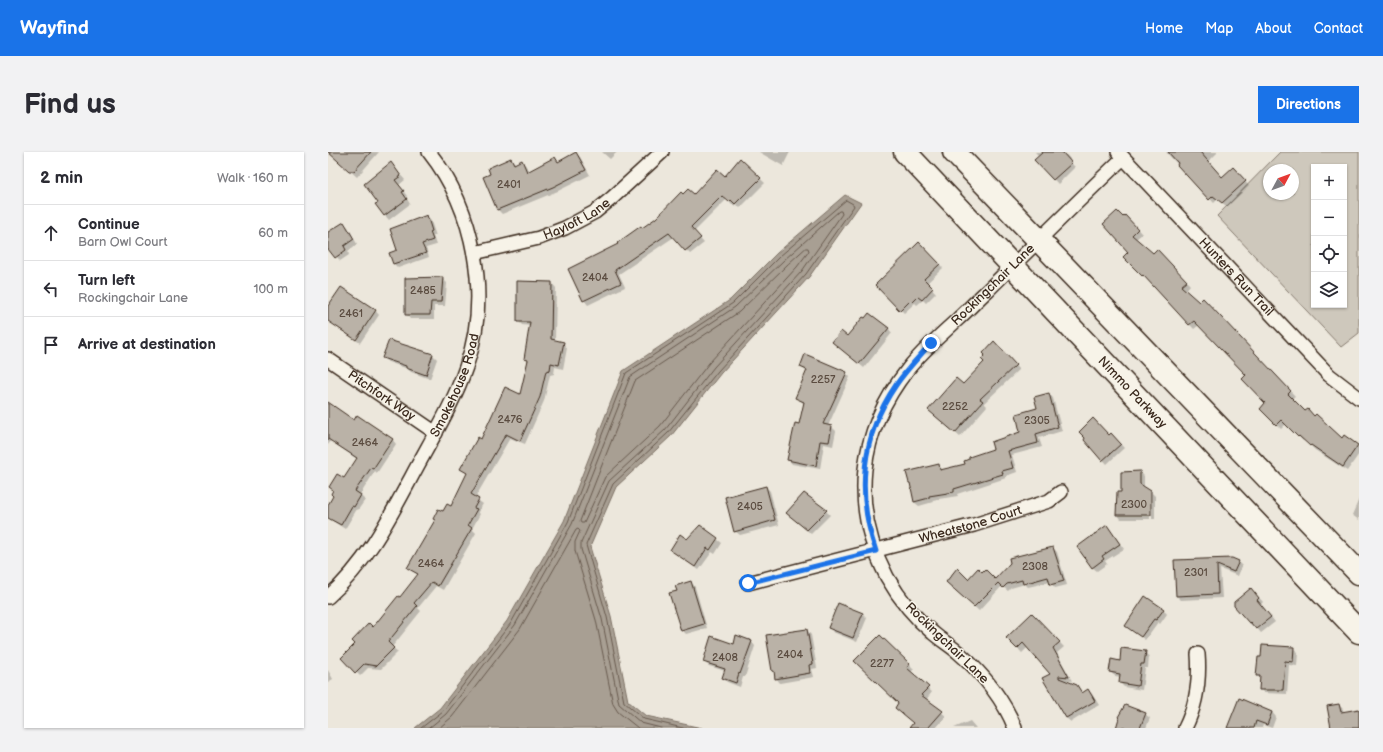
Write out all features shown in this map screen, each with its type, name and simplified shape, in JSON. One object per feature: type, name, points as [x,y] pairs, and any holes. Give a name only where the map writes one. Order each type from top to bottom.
[{"type":"highway","name":"Nimmo Parkway","points":[[905,152],[1359,632]]},
{"type":"highway","points":[[954,152],[1359,573]]},
{"type":"street","name":"Smokehouse Road","points":[[328,597],[336,590],[363,558],[383,530],[454,399],[467,366],[474,338],[478,286],[474,253],[467,226],[453,191],[438,164],[429,152]]},
{"type":"street","name":"Hayloft Lane","points":[[474,253],[539,238],[565,228],[594,212],[612,198],[662,152]]},
{"type":"street","name":"Rockingchair Lane","points":[[1015,728],[1009,713],[1000,698],[981,674],[958,652],[933,633],[918,619],[901,599],[888,577],[870,534],[865,508],[865,462],[871,435],[884,405],[908,368],[931,343],[960,317],[1038,240],[1120,155]]},
{"type":"street","name":"Hunters Run Trail","points":[[1120,155],[1329,375],[1359,398]]},
{"type":"street","name":"Pitchfork Way","points":[[328,359],[436,433]]},
{"type":"street","name":"Wheatstone Court","points":[[748,583],[974,526],[1042,504],[1049,501],[1061,492]]},
{"type":"street","points":[[1184,728],[1188,721],[1197,692],[1199,674],[1198,654]]},
{"type":"shaded area","points":[[1280,152],[1359,152],[1359,333],[1341,347],[1217,216],[1263,169],[1263,200],[1299,200],[1299,164],[1268,164]]},
{"type":"water","points":[[845,195],[861,203],[809,277],[721,373],[671,436],[616,487],[590,547],[611,616],[628,701],[646,716],[702,728],[415,728],[440,708],[507,621],[564,521],[623,371],[730,300],[777,253]]},
{"type":"building","points":[[328,152],[371,152],[354,171],[349,171]]},
{"type":"building","points":[[576,152],[586,170],[553,187],[497,210],[483,177],[490,174],[488,168],[511,158],[514,164],[522,160],[527,172],[555,157],[558,162]]},
{"type":"building","points":[[1043,152],[1062,152],[1072,163],[1053,180],[1034,160]]},
{"type":"building","points":[[1168,152],[1200,152],[1222,177],[1233,167],[1246,181],[1222,203],[1213,196],[1209,200],[1177,165],[1178,163]]},
{"type":"building","points":[[740,158],[761,178],[735,204],[731,200],[729,202],[722,196],[691,227],[701,238],[685,251],[669,233],[615,270],[621,283],[583,301],[568,269],[618,244],[617,243],[641,226],[642,228],[656,218],[681,192],[683,194],[688,189],[694,194],[717,169],[725,176]]},
{"type":"building","points":[[391,162],[401,176],[395,180],[404,191],[402,192],[407,199],[384,216],[375,204],[378,203],[364,184]]},
{"type":"building","points":[[1117,211],[1123,217],[1125,215],[1138,229],[1132,235],[1153,253],[1157,249],[1187,281],[1181,286],[1199,302],[1203,298],[1291,391],[1288,394],[1305,411],[1308,409],[1314,416],[1316,414],[1342,438],[1344,435],[1358,445],[1343,467],[1311,445],[1310,446],[1299,436],[1298,437],[1281,420],[1276,425],[1260,409],[1265,403],[1242,379],[1246,375],[1194,321],[1189,325],[1143,275],[1142,276],[1123,257],[1128,252],[1103,224]]},
{"type":"building","points":[[427,215],[433,240],[422,244],[426,253],[393,264],[389,253],[397,250],[390,229]]},
{"type":"building","points":[[344,222],[354,239],[344,246],[346,250],[335,258],[328,249],[328,232]]},
{"type":"building","points":[[919,242],[940,264],[924,279],[933,288],[922,300],[918,297],[913,302],[911,300],[900,311],[875,285]]},
{"type":"building","points":[[443,277],[441,302],[431,302],[430,315],[405,315],[405,278]]},
{"type":"building","points":[[517,281],[552,282],[551,339],[564,342],[559,365],[551,363],[550,370],[546,371],[540,397],[520,441],[506,434],[471,494],[479,499],[474,508],[477,509],[468,525],[472,528],[438,586],[432,582],[414,603],[417,606],[388,642],[394,648],[376,666],[364,664],[355,673],[341,658],[355,644],[352,641],[369,623],[373,627],[418,574],[407,568],[435,520],[433,519],[438,509],[443,511],[447,504],[451,506],[467,473],[460,469],[478,437],[481,439],[505,387],[520,394],[528,360],[524,359],[530,322],[517,322]]},
{"type":"building","points":[[341,287],[376,310],[356,340],[328,321],[328,306]]},
{"type":"building","points":[[869,313],[889,328],[859,364],[832,342],[841,331],[847,336],[863,317],[865,318]]},
{"type":"building","points":[[389,340],[433,354],[426,375],[382,358]]},
{"type":"building","points":[[994,341],[1016,365],[980,399],[983,401],[955,433],[928,410],[956,378],[963,384],[984,362],[981,359],[985,355],[983,353]]},
{"type":"building","points":[[805,354],[847,372],[823,424],[832,426],[829,442],[820,441],[816,466],[787,460],[795,423],[799,424],[804,402],[795,398],[807,370],[800,367]]},
{"type":"building","points":[[1049,393],[1058,427],[1036,434],[1038,443],[1008,451],[1013,468],[1002,471],[1003,474],[954,489],[954,492],[929,496],[929,498],[914,502],[906,472],[939,464],[940,470],[965,464],[964,461],[969,459],[969,457],[993,449],[991,442],[1020,432],[1016,414],[1037,408],[1034,397]]},
{"type":"building","points":[[328,402],[354,420],[357,415],[393,439],[373,469],[371,468],[355,491],[361,495],[354,507],[352,506],[341,525],[328,518],[328,505],[333,496],[331,494],[333,490],[329,487],[337,474],[344,478],[357,458],[328,439]]},
{"type":"building","points":[[1093,418],[1109,435],[1111,433],[1121,444],[1102,461],[1079,432]]},
{"type":"building","points":[[1140,471],[1140,484],[1151,491],[1151,515],[1116,515],[1117,492],[1121,492],[1121,472]]},
{"type":"building","points":[[766,486],[775,520],[734,532],[725,497]]},
{"type":"building","points":[[804,493],[827,510],[807,530],[786,513]]},
{"type":"building","points":[[700,525],[718,538],[710,550],[707,548],[695,567],[670,550],[680,534],[687,539]]},
{"type":"building","points":[[1107,525],[1120,544],[1102,556],[1104,559],[1092,568],[1077,547]]},
{"type":"building","points":[[1053,547],[1064,581],[1050,585],[1048,577],[1023,584],[1022,580],[1007,584],[1003,588],[998,583],[974,607],[946,582],[957,568],[968,579],[978,568],[982,572],[985,569],[995,579],[1010,563],[1009,558]]},
{"type":"building","points":[[1232,558],[1239,561],[1234,572],[1217,565],[1218,594],[1176,596],[1174,560]]},
{"type":"building","points":[[691,581],[704,624],[681,631],[669,593],[677,591],[675,586]]},
{"type":"building","points":[[1251,588],[1259,598],[1257,600],[1271,617],[1256,629],[1234,606],[1234,602]]},
{"type":"building","points":[[1145,596],[1164,609],[1156,620],[1154,619],[1141,637],[1125,626]]},
{"type":"building","points":[[838,603],[863,613],[853,638],[828,628]]},
{"type":"building","points":[[1032,613],[1060,642],[1053,648],[1069,677],[1059,676],[1059,678],[1077,685],[1082,693],[1088,689],[1095,701],[1066,718],[1042,678],[1050,674],[1023,643],[1017,649],[1006,638]]},
{"type":"building","points":[[807,629],[813,664],[809,665],[810,673],[775,679],[774,671],[772,671],[766,635]]},
{"type":"building","points":[[736,635],[752,641],[736,683],[722,678],[725,669],[703,662],[711,636],[734,644]]},
{"type":"building","points":[[880,635],[910,664],[907,668],[929,687],[921,695],[943,711],[928,728],[909,728],[913,723],[895,708],[898,703],[854,661]]},
{"type":"building","points":[[1262,645],[1294,647],[1293,662],[1285,661],[1283,690],[1259,690],[1260,676],[1256,676],[1258,657],[1261,657]]},
{"type":"building","points":[[1121,648],[1146,651],[1144,664],[1141,664],[1138,686],[1119,683],[1120,674],[1109,672],[1111,659],[1120,661]]},
{"type":"building","points":[[1239,698],[1272,712],[1267,725],[1256,721],[1254,728],[1227,728]]},
{"type":"building","points":[[1339,704],[1341,712],[1359,709],[1359,728],[1331,728],[1327,706]]},
{"type":"building","points":[[1125,705],[1146,713],[1140,728],[1116,728],[1118,717]]},
{"type":"route","points":[[748,583],[876,551],[870,534],[865,508],[865,462],[871,435],[884,405],[895,386],[908,368],[931,343]]}]
